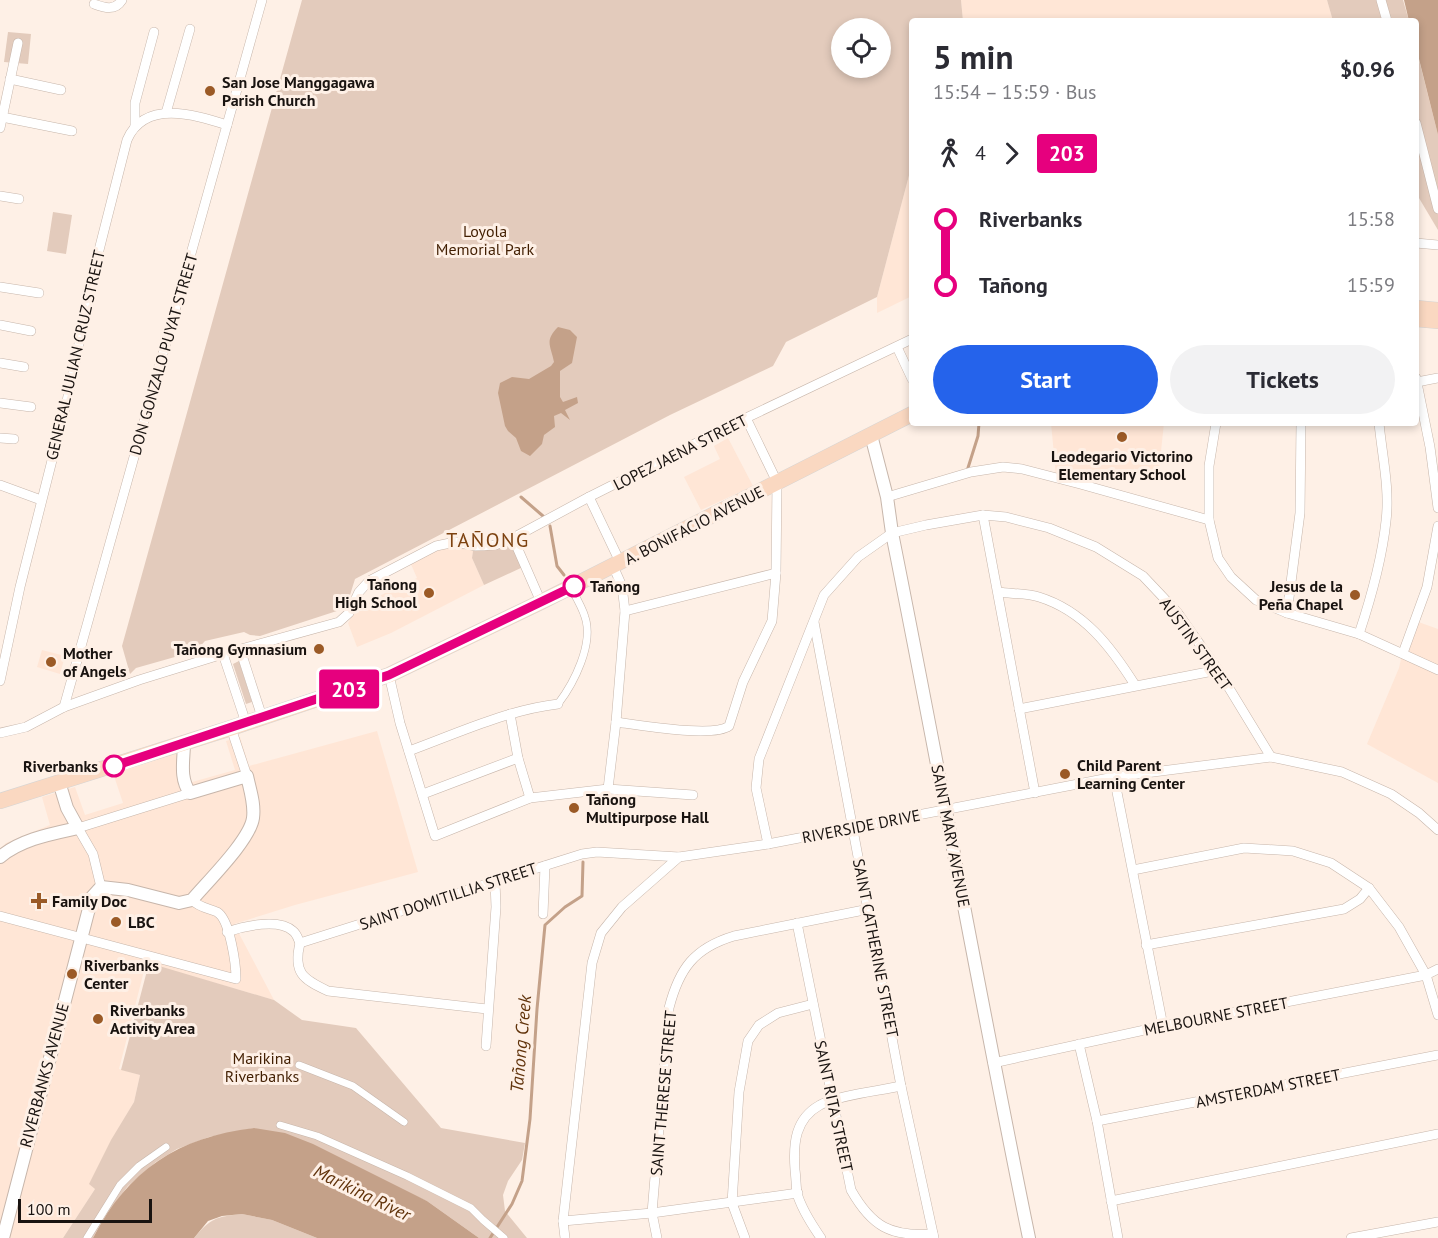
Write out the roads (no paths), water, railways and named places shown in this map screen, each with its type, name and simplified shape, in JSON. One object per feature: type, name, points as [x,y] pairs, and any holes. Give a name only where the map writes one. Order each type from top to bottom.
[{"type":"main road","points":[[1419,308],[1438,310]]},
{"type":"main road","points":[[1419,320],[1438,321]]},
{"type":"main road","name":"A. BONIFACIO AVENUE","points":[[0,801],[389,675],[541,602],[909,416]]},
{"type":"street","points":[[94,4],[111,8],[117,6],[122,0]]},
{"type":"street","name":"DON GONZALO PUYAT STREET","points":[[64,707],[262,0]]},
{"type":"street","points":[[1381,0],[1386,18]]},
{"type":"street","points":[[166,113],[190,29]]},
{"type":"street","points":[[135,127],[135,103],[154,32]]},
{"type":"street","points":[[0,128],[18,43]]},
{"type":"street","points":[[0,72],[61,90]]},
{"type":"street","points":[[135,127],[148,119],[166,113],[184,113],[227,125]]},
{"type":"street","points":[[2,114],[72,131]]},
{"type":"street","name":"GENERAL JULIAN CRUZ STREET","points":[[0,681],[4,654],[65,410],[96,262],[121,159],[127,140],[135,127]]},
{"type":"street","points":[[1419,135],[1438,208]]},
{"type":"street","points":[[0,196],[19,199]]},
{"type":"street","points":[[1419,243],[1438,245]]},
{"type":"street","points":[[0,287],[39,293]]},
{"type":"street","points":[[0,325],[31,331]]},
{"type":"street","name":"LOPEZ JAENA STREET","points":[[0,733],[26,727],[64,707],[139,680],[339,622],[349,613],[359,592],[369,581],[442,543],[455,542],[484,546],[495,545],[513,538],[746,418],[909,341]]},
{"type":"street","points":[[897,347],[909,373]]},
{"type":"street","points":[[0,363],[24,368]]},
{"type":"street","points":[[1419,380],[1438,378]]},
{"type":"street","points":[[1419,390],[1430,447],[1438,508]]},
{"type":"street","points":[[0,403],[31,407]]},
{"type":"street","points":[[616,722],[676,730],[719,730],[729,726],[743,682],[772,621],[776,573],[777,482],[746,418]]},
{"type":"street","points":[[1216,426],[1209,466],[1209,520],[1218,558],[1231,577],[1256,600],[1287,613],[1359,634],[1438,670]]},
{"type":"street","points":[[1287,613],[1300,513],[1301,426]]},
{"type":"street","points":[[1359,634],[1372,595],[1386,520],[1387,497],[1379,426]]},
{"type":"street","name":"SAINT MARY AVENUE","points":[[871,435],[887,497],[993,1063],[1029,1238]]},
{"type":"street","points":[[0,438],[14,439]]},
{"type":"street","points":[[887,497],[970,472],[1003,467],[1022,469],[1209,520]]},
{"type":"street","points":[[0,486],[41,500]]},
{"type":"street","points":[[589,497],[616,564],[625,610],[608,789]]},
{"type":"street","points":[[983,515],[1035,793]]},
{"type":"street","name":"AUSTIN STREET","points":[[892,533],[983,515],[1006,517],[1049,528],[1096,547],[1143,576],[1177,612],[1218,670],[1271,757]]},
{"type":"street","points":[[1403,653],[1426,587],[1437,545],[1438,526]]},
{"type":"street","points":[[768,844],[756,788],[759,759],[824,595],[858,556],[892,533]]},
{"type":"street","points":[[513,538],[541,602]]},
{"type":"street","points":[[625,610],[776,573]]},
{"type":"street","points":[[409,751],[510,714],[533,707],[558,704],[573,683],[588,632],[585,617],[571,587]]},
{"type":"street","points":[[998,592],[1037,596],[1064,607],[1099,634],[1120,661],[1135,686]]},
{"type":"street","name":"SAINT CATHERINE STREET","points":[[814,622],[902,1086],[933,1236]]},
{"type":"street","points":[[240,649],[262,717]]},
{"type":"street","points":[[223,654],[246,723]]},
{"type":"street","points":[[1019,709],[1218,670]]},
{"type":"street","points":[[389,675],[435,836],[530,798],[608,789],[693,795]]},
{"type":"street","points":[[510,714],[518,758],[530,798]]},
{"type":"street","points":[[59,782],[67,808],[93,854],[101,887],[128,890],[179,903],[192,900],[249,830],[253,811],[252,794],[231,728]]},
{"type":"street","points":[[184,742],[184,786],[190,793]]},
{"type":"street","name":"RIVERSIDE DRIVE","points":[[679,857],[768,844],[1114,777],[1271,757],[1342,772],[1391,794],[1419,813],[1438,830]]},
{"type":"street","points":[[423,794],[518,758]]},
{"type":"street","points":[[0,857],[9,850],[34,839],[78,828],[247,776]]},
{"type":"street","points":[[1114,777],[1164,1026]]},
{"type":"street","points":[[1133,870],[1244,848],[1293,851],[1331,863],[1369,888],[1399,927],[1426,975],[1438,1015]]},
{"type":"street","name":"SAINT DOMITILLIA STREET","points":[[300,944],[582,854],[597,852],[679,857]]},
{"type":"street","points":[[565,1238],[563,1221],[592,963],[601,933],[622,907],[679,857]]},
{"type":"street","points":[[543,914],[545,866]]},
{"type":"street","points":[[486,1047],[496,907],[495,881]]},
{"type":"street","name":"RIVERBANKS AVENUE","points":[[3,1238],[80,938],[92,897],[101,887]]},
{"type":"street","points":[[1146,945],[1344,909],[1360,899],[1369,888]]},
{"type":"street","points":[[0,916],[236,979],[232,945],[224,919],[219,913],[201,907],[192,900]]},
{"type":"street","name":"SAINT THERESE STREET","points":[[657,1238],[652,1213],[669,1008],[681,973],[691,960],[716,941],[869,909]]},
{"type":"street","name":"SAINT RITA STREET","points":[[797,923],[851,1190],[870,1218],[891,1231],[933,1236]]},
{"type":"street","points":[[227,932],[239,927],[263,924],[287,927],[295,932],[300,944],[296,959],[299,971],[314,985],[328,990],[487,1010]]},
{"type":"street","name":"MELBOURNE STREET","points":[[993,1063],[1164,1026],[1426,975],[1438,969]]},
{"type":"street","points":[[745,1238],[732,1203],[739,1092],[748,1041],[759,1025],[777,1013],[813,1004]]},
{"type":"street","points":[[1079,1044],[1097,1121],[1118,1238]]},
{"type":"street","name":"AMSTERDAM STREET","points":[[1097,1121],[1438,1055]]},
{"type":"street","points":[[299,1065],[353,1086],[405,1122]]},
{"type":"street","points":[[821,1238],[798,1193],[794,1152],[797,1131],[803,1119],[811,1111],[832,1101],[902,1086]]},
{"type":"street","points":[[280,1125],[317,1136],[407,1176],[471,1208],[504,1238]]},
{"type":"street","points":[[1111,1201],[1438,1134]]},
{"type":"street","points":[[87,1238],[120,1185],[139,1166],[166,1147]]},
{"type":"street","points":[[563,1221],[652,1213],[798,1193]]},
{"type":"street","points":[[1351,1238],[1438,1222]]},
{"type":"water","points":[[1404,0],[1438,0],[1438,135],[1419,59],[1419,18],[1408,18]]},
{"type":"water","points":[[558,327],[570,330],[577,337],[572,363],[560,371],[560,397],[563,402],[577,397],[578,403],[565,410],[570,420],[561,413],[554,416],[555,427],[544,435],[542,444],[530,456],[521,451],[516,438],[505,426],[498,393],[500,383],[512,377],[529,379],[551,366],[554,362],[550,340]]},
{"type":"water","name":"Marikina River","points":[[254,1128],[285,1133],[313,1144],[427,1201],[479,1238],[317,1238],[272,1220],[242,1214],[222,1216],[208,1221],[194,1238],[93,1238],[122,1193],[158,1161],[202,1139]]},
{"type":"waterway","points":[[967,471],[979,426]]},
{"type":"waterway","name":"Tañong Creek","points":[[521,497],[543,516]]},
{"type":"waterway","name":"Tañong Creek","points":[[550,526],[557,566],[564,575]]},
{"type":"waterway","name":"Tañong Creek","points":[[490,1238],[512,1204],[522,1181],[530,1119],[545,925],[565,907],[582,896],[583,862]]},
{"type":"place","name":"San Jose Manggagawa Parish Church","points":[[210,91]]},
{"type":"place","name":"Leodegario Victorino Elementary School","points":[[1122,437]]},
{"type":"place","name":"Tañong","points":[[574,586]]},
{"type":"place","name":"Tañong High School","points":[[429,593]]},
{"type":"place","name":"Jesus de la Peña Chapel","points":[[1355,595]]},
{"type":"place","name":"Tañong Gymnasium","points":[[319,649]]},
{"type":"place","name":"Mother of Angels","points":[[51,662]]},
{"type":"place","name":"Riverbanks","points":[[114,766]]},
{"type":"place","name":"Child Parent Learning Center","points":[[1065,774]]},
{"type":"place","name":"Tañong Multipurpose Hall","points":[[574,808]]},
{"type":"place","name":"Family Doc","points":[[39,901]]},
{"type":"place","name":"LBC","points":[[116,922]]},
{"type":"place","name":"Riverbanks Center","points":[[72,974]]},
{"type":"place","name":"Riverbanks Activity Area","points":[[98,1019]]},
{"type":"district","name":"TAÑONG","points":[[488,540]]},
{"type":"park label","name":"Loyola Memorial Park","points":[[485,240]]},
{"type":"park label","name":"Marikina Riverbanks","points":[[262,1067]]}]
